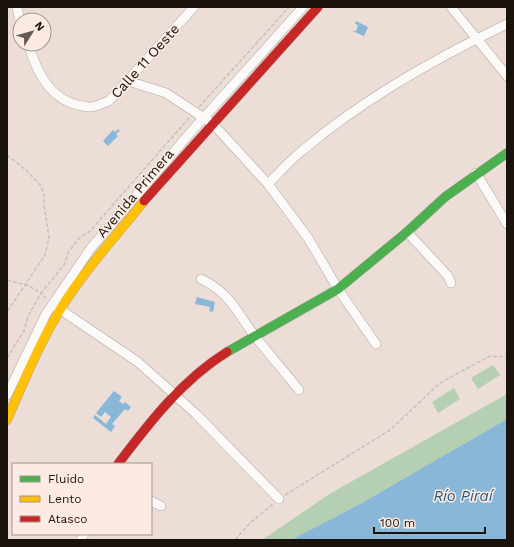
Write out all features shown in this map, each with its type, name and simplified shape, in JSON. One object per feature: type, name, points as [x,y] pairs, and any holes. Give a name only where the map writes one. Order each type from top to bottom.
[{"type":"street","name":"Calle 11 Oeste","points":[[31,52],[39,75],[52,91],[71,102],[90,108],[109,101],[194,7]]},
{"type":"street","name":"Avenida Primera","points":[[7,395],[34,335],[56,306],[92,248],[204,118],[303,7]]},
{"type":"street","name":"Avenida Primera","points":[[7,420],[56,306],[75,286],[151,193],[318,7]]},
{"type":"street","points":[[451,7],[507,76]]},
{"type":"street","points":[[268,184],[302,150],[353,112],[407,77],[476,39],[507,24]]},
{"type":"street","points":[[128,81],[166,93],[213,124],[268,184],[308,238],[338,289],[376,344]]},
{"type":"street","points":[[119,463],[151,420],[175,394],[220,356],[254,335],[338,289],[445,197],[507,153]]},
{"type":"street","points":[[476,174],[507,224]]},
{"type":"street","points":[[406,232],[448,276],[451,283]]},
{"type":"street","points":[[202,279],[214,285],[227,296],[254,335],[299,390]]},
{"type":"street","points":[[56,306],[138,362],[175,394],[202,419],[279,499]]},
{"type":"street","points":[[152,501],[161,506]]},
{"type":"path","points":[[7,358],[24,331],[28,316],[41,293],[64,265],[69,251],[79,238],[89,232],[289,7]]},
{"type":"path","points":[[7,155],[26,170],[41,186],[44,195],[49,238],[45,256],[27,285],[7,312]]},
{"type":"path","points":[[7,280],[27,285],[41,293]]},
{"type":"path","points":[[235,540],[249,524],[279,499],[390,430],[440,383],[490,356],[507,357]]},
{"type":"green space","points":[[493,365],[500,375],[478,389],[471,378]]},
{"type":"green space","points":[[454,388],[460,399],[438,413],[432,402]]},
{"type":"green space","points":[[507,394],[507,419],[360,504],[291,540],[262,540],[331,493]]},
{"type":"water","points":[[356,21],[368,27],[364,36],[352,31],[356,31],[358,25],[355,24]]},
{"type":"water","points":[[118,129],[120,131],[116,134],[118,136],[108,146],[103,141],[113,130],[115,132]]},
{"type":"water","points":[[197,297],[215,302],[213,312],[209,311],[210,307],[195,304]]},
{"type":"water","points":[[114,391],[122,397],[119,401],[123,404],[125,402],[131,407],[128,411],[125,409],[112,424],[115,426],[111,432],[93,418],[95,415],[106,424],[111,417],[105,412],[101,417],[96,413]]},
{"type":"water","name":"Río Piraí","points":[[507,419],[507,540],[291,540],[360,504]]},
{"type":"traffic: fast","points":[[227,352],[338,289],[407,232],[445,197],[507,153]]},
{"type":"traffic: slow","points":[[7,420],[38,351],[65,302],[91,265],[144,201]]},
{"type":"traffic: jam","points":[[144,201],[318,7]]},
{"type":"traffic: jam","points":[[119,463],[167,403],[195,376],[227,352]]}]
